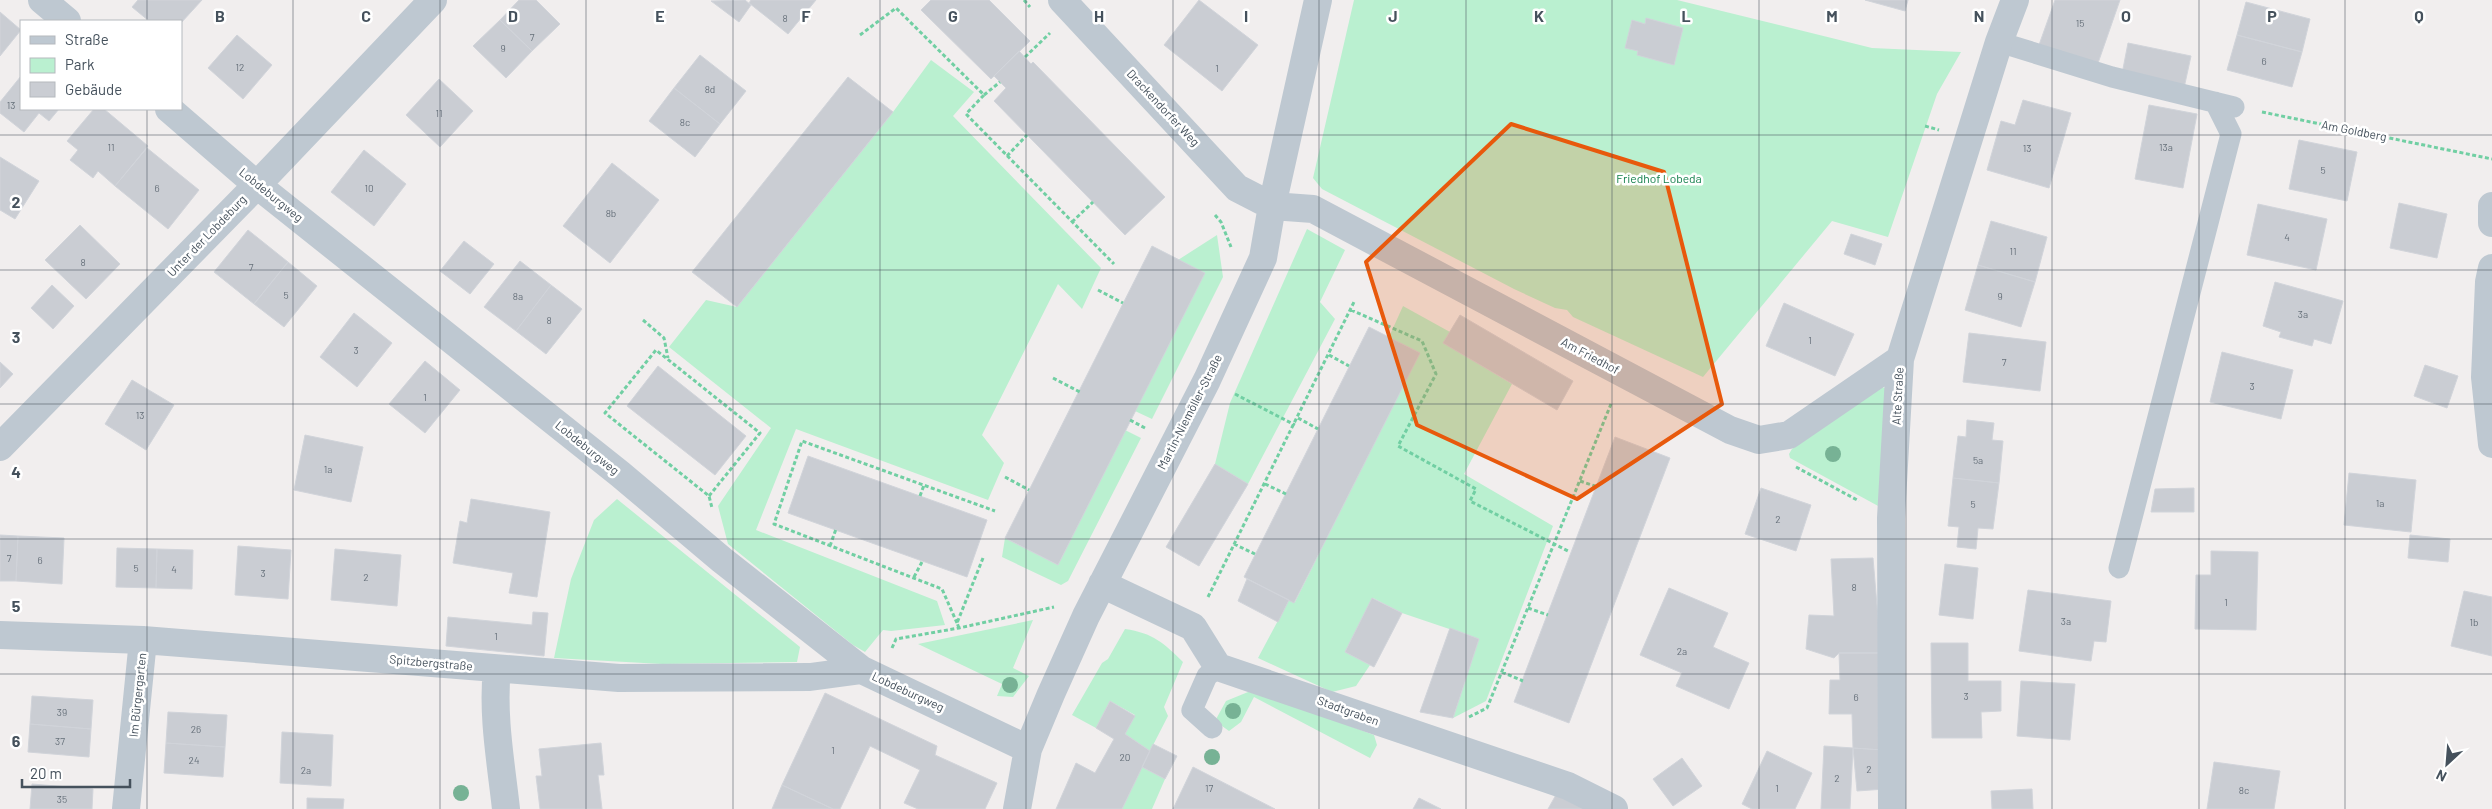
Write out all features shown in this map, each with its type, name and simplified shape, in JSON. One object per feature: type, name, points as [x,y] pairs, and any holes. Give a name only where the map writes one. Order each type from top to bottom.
[{"type":"street","points":[[42,0],[66,20]]},
{"type":"street","name":"Unter der Lobdeburg","points":[[0,447],[257,185],[433,0]]},
{"type":"street","name":"Drackendorfer Weg","points":[[1062,0],[1237,188],[1272,206]]},
{"type":"street","name":"Martin-Niemöller-Straße","points":[[1017,809],[1028,749],[1051,694],[1102,584],[1207,380],[1263,258],[1272,206],[1318,0]]},
{"type":"street","name":"Alte Straße","points":[[1892,809],[1891,518],[1900,359],[1999,42],[2015,0]]},
{"type":"street","name":"Lobdeburgweg","points":[[170,110],[257,185],[620,474],[722,560],[862,670],[1028,749]]},
{"type":"street","name":"Am Friedhof","points":[[1272,206],[1313,209],[1730,430],[1759,440],[1789,435],[1900,359]]},
{"type":"street","points":[[2492,206],[2492,223]]},
{"type":"street","points":[[2492,268],[2489,282],[2485,377],[2492,444]]},
{"type":"street","points":[[1102,584],[1193,627],[1218,667]]},
{"type":"street","name":"Spitzbergstraße","points":[[0,635],[143,640],[619,678],[810,677],[862,670]]},
{"type":"street","name":"Im Bürgergarten","points":[[126,809],[143,640]]},
{"type":"street","name":"Stadtgraben","points":[[1218,667],[1568,786],[1614,809]]},
{"type":"street","points":[[497,669],[495,688],[497,730],[506,809]]},
{"type":"lane","points":[[1999,42],[2112,78],[2225,104],[2231,134],[2120,568]]},
{"type":"lane","points":[[1212,728],[1192,710],[1207,676],[1218,667]]},
{"type":"path","points":[[860,35],[896,8],[984,96]]},
{"type":"path","points":[[1025,58],[1052,31]]},
{"type":"path","points":[[1000,82],[966,114],[1114,264]]},
{"type":"path","name":"Am Goldberg","points":[[2225,104],[2492,159]]},
{"type":"path","points":[[1007,156],[1028,135]]},
{"type":"path","points":[[1072,222],[1093,202]]},
{"type":"path","points":[[1212,210],[1221,222],[1233,252]]},
{"type":"path","points":[[1098,290],[1123,303]]},
{"type":"path","points":[[1193,627],[1329,356],[1354,302]]},
{"type":"path","points":[[1351,310],[1422,342],[1436,374],[1398,446],[1476,489],[1470,501],[1570,552]]},
{"type":"path","points":[[642,320],[664,338],[668,359]]},
{"type":"path","points":[[709,496],[760,433],[656,350],[605,413],[709,496],[722,560]]},
{"type":"path","points":[[1329,356],[1349,366]]},
{"type":"path","points":[[1452,746],[1460,722],[1487,708],[1623,373]]},
{"type":"path","points":[[1053,378],[1080,392]]},
{"type":"path","points":[[1207,380],[1295,424]]},
{"type":"path","points":[[1298,418],[1318,428]]},
{"type":"path","points":[[1759,440],[1788,462],[1891,518]]},
{"type":"path","points":[[959,628],[942,588],[774,524],[802,441],[995,511]]},
{"type":"path","points":[[1006,478],[1029,490]]},
{"type":"path","points":[[1580,481],[1595,486]]},
{"type":"path","points":[[1265,484],[1286,494]]},
{"type":"path","points":[[920,496],[924,486]]},
{"type":"path","points":[[830,546],[836,529]]},
{"type":"path","points":[[1234,544],[1256,554]]},
{"type":"path","points":[[956,622],[983,558]]},
{"type":"path","points":[[914,577],[923,560]]},
{"type":"path","points":[[888,656],[896,639],[959,628],[1064,605]]},
{"type":"path","points":[[1528,608],[1548,615]]},
{"type":"path","points":[[1502,672],[1523,681]]},
{"type":"highlighted area","points":[[1511,124],[1664,172],[1722,404],[1577,499],[1417,425],[1366,262]]},
{"type":"green space","name":"Friedhof Lobeda","points":[[1354,0],[1677,0],[1872,48],[1961,52],[1937,94],[1888,237],[1832,221],[1703,377],[1573,317],[1567,310],[1555,308],[1514,289],[1322,189],[1313,178]]},
{"type":"green space","points":[[931,60],[974,92],[953,116],[1101,268],[1082,309],[1058,284],[982,435],[1004,463],[988,500],[796,429],[756,530],[937,601],[945,625],[891,631],[883,630],[865,652],[853,645],[728,544],[718,506],[771,428],[669,347],[706,300],[737,307],[893,112]]},
{"type":"green space","points":[[1307,229],[1345,250],[1320,302],[1335,319],[1248,484],[1215,464],[1230,403]]},
{"type":"green space","points":[[1217,235],[1223,277],[1152,419],[1135,411],[1178,260]]},
{"type":"green space","points":[[1403,306],[1450,332],[1444,343],[1512,384],[1464,474],[1553,526],[1486,701],[1453,718],[1479,639],[1402,613],[1373,598],[1345,652],[1370,665],[1356,686],[1332,692],[1258,658],[1289,600],[1295,602],[1419,353],[1389,337]]},
{"type":"green space","points":[[1882,387],[1891,390],[1880,507],[1790,458],[1789,454],[1792,449]]},
{"type":"green space","points":[[1125,430],[1141,438],[1068,581],[1061,585],[1002,557],[1005,538],[1058,565]]},
{"type":"green space","points":[[617,499],[800,647],[797,662],[662,664],[554,658],[571,579],[594,520]]},
{"type":"green space","points":[[1033,620],[1013,668],[1029,676],[1013,697],[997,696],[1002,684],[918,644]]},
{"type":"green space","points":[[1125,629],[1151,636],[1170,649],[1183,662],[1164,707],[1168,716],[1150,751],[1125,734],[1135,715],[1110,701],[1096,728],[1072,715],[1102,663],[1108,659]]},
{"type":"green space","points":[[1253,690],[1374,735],[1377,745],[1370,758],[1254,697],[1241,722],[1229,731],[1215,721],[1226,701]]},
{"type":"green space","points":[[1142,767],[1165,779],[1152,809],[1122,809]]},
{"type":"building","points":[[138,0],[202,0],[182,22],[182,20],[148,20],[132,7]]},
{"type":"building","points":[[519,0],[536,0],[560,24],[532,51],[500,20]]},
{"type":"building","points":[[745,0],[751,5],[739,22],[711,1]]},
{"type":"building","points":[[751,0],[816,0],[788,34],[749,3]]},
{"type":"building","points":[[931,0],[989,0],[1030,41],[991,79],[921,10]]},
{"type":"building","points":[[1199,0],[1258,45],[1222,91],[1164,45]]},
{"type":"building","points":[[1865,0],[1908,0],[1905,11]]},
{"type":"building","points":[[2055,0],[2120,0],[2097,66],[2039,45]]},
{"type":"building","points":[[2246,2],[2310,19],[2302,52],[2237,35]]},
{"type":"building","points":[[0,12],[20,29],[20,31],[0,56]]},
{"type":"building","points":[[1646,18],[1683,28],[1674,65],[1637,55],[1638,51],[1625,48],[1632,20],[1645,24]]},
{"type":"building","points":[[500,20],[532,51],[506,78],[473,46]]},
{"type":"building","points":[[237,35],[272,65],[243,99],[208,68]]},
{"type":"building","points":[[2237,35],[2302,52],[2292,87],[2227,70]]},
{"type":"building","points":[[2128,43],[2191,56],[2184,88],[2122,74]]},
{"type":"building","points":[[1019,51],[1031,64],[1033,62],[1165,197],[1125,235],[994,101],[1006,88],[994,76]]},
{"type":"building","points":[[700,55],[746,91],[720,124],[674,88]]},
{"type":"building","points":[[20,77],[20,110],[58,110],[49,121],[39,113],[24,132],[0,113],[0,102]]},
{"type":"building","points":[[848,77],[893,112],[737,307],[692,272]]},
{"type":"building","points":[[439,79],[473,111],[440,147],[406,115]]},
{"type":"building","points":[[674,88],[720,124],[695,157],[649,121]]},
{"type":"building","points":[[2023,100],[2071,113],[2049,188],[1987,170],[2001,121],[2015,125]]},
{"type":"building","points":[[2149,105],[2197,114],[2183,188],[2135,179]]},
{"type":"building","points":[[93,110],[105,110],[148,146],[115,186],[98,171],[93,178],[70,160],[78,150],[67,141]]},
{"type":"building","points":[[2299,140],[2357,152],[2347,201],[2289,189]]},
{"type":"building","points":[[147,148],[199,190],[168,229],[115,186]]},
{"type":"building","points":[[364,150],[406,184],[374,226],[331,192]]},
{"type":"building","points":[[0,157],[39,181],[15,219],[0,210]]},
{"type":"building","points":[[612,163],[659,200],[610,263],[563,226]]},
{"type":"building","points":[[2399,203],[2447,214],[2437,258],[2390,248]]},
{"type":"building","points":[[2258,204],[2327,219],[2316,270],[2247,255]]},
{"type":"building","points":[[1991,221],[2047,237],[2035,282],[1978,265]]},
{"type":"building","points":[[80,225],[120,264],[86,299],[45,260]]},
{"type":"building","points":[[248,230],[288,262],[254,304],[214,272]]},
{"type":"building","points":[[1851,234],[1882,244],[1875,265],[1844,254]]},
{"type":"building","points":[[464,241],[494,264],[470,294],[440,271]]},
{"type":"building","points":[[1152,246],[1205,273],[1058,565],[1005,538]]},
{"type":"building","points":[[520,261],[551,285],[516,331],[484,307]]},
{"type":"building","points":[[288,262],[317,286],[284,327],[254,304]]},
{"type":"building","points":[[1978,265],[2035,282],[2021,327],[1965,310]]},
{"type":"building","points":[[2275,282],[2343,301],[2331,344],[2314,339],[2312,346],[2279,337],[2281,332],[2263,326]]},
{"type":"building","points":[[52,285],[74,306],[53,329],[31,308]]},
{"type":"building","points":[[551,285],[582,309],[546,354],[516,331]]},
{"type":"building","points":[[1784,303],[1854,334],[1835,376],[1766,346]]},
{"type":"building","points":[[354,313],[392,343],[357,387],[320,357]]},
{"type":"building","points":[[1460,315],[1573,381],[1557,410],[1443,343]]},
{"type":"building","points":[[1369,327],[1420,353],[1294,603],[1244,577]]},
{"type":"building","points":[[1969,333],[2046,342],[2040,391],[1963,382]]},
{"type":"building","points":[[2222,352],[2293,370],[2281,419],[2210,402]]},
{"type":"building","points":[[425,361],[460,390],[425,433],[389,404]]},
{"type":"building","points":[[0,362],[13,374],[0,388]]},
{"type":"building","points":[[2425,365],[2458,376],[2447,408],[2414,396]]},
{"type":"building","points":[[658,366],[746,436],[715,475],[627,406]]},
{"type":"building","points":[[132,380],[174,405],[146,450],[105,424]]},
{"type":"building","points":[[1967,420],[1994,423],[1992,440],[2003,441],[1999,483],[1953,478],[1958,436],[1966,437]]},
{"type":"building","points":[[305,435],[363,447],[351,502],[294,490]]},
{"type":"building","points":[[1615,437],[1670,458],[1569,723],[1514,702]]},
{"type":"building","points":[[808,456],[987,520],[967,577],[788,513]]},
{"type":"building","points":[[1215,464],[1248,484],[1199,566],[1166,547]]},
{"type":"building","points":[[2349,473],[2416,480],[2411,532],[2344,525]]},
{"type":"building","points":[[1953,478],[1999,483],[1993,529],[1978,528],[1976,549],[1957,547],[1959,527],[1948,526]]},
{"type":"building","points":[[1761,488],[1811,505],[1796,551],[1745,534]]},
{"type":"building","points":[[2194,488],[2194,512],[2151,512],[2155,489]]},
{"type":"building","points":[[471,499],[550,512],[537,597],[509,593],[513,573],[453,563],[460,521],[467,523]]},
{"type":"building","points":[[0,535],[18,536],[16,581],[0,581]]},
{"type":"building","points":[[2410,535],[2450,539],[2448,562],[2408,558]]},
{"type":"building","points":[[18,536],[64,538],[62,584],[16,581]]},
{"type":"building","points":[[238,546],[291,550],[288,599],[235,595]]},
{"type":"building","points":[[117,548],[157,549],[156,588],[116,587]]},
{"type":"building","points":[[157,549],[193,550],[192,589],[156,588]]},
{"type":"building","points":[[335,549],[401,555],[397,606],[331,600]]},
{"type":"building","points":[[2211,551],[2258,552],[2256,630],[2195,629],[2196,575],[2211,575]]},
{"type":"building","points":[[1873,558],[1881,653],[1839,653],[1834,658],[1806,649],[1809,615],[1834,616],[1831,559]]},
{"type":"building","points":[[1945,564],[1978,568],[1973,619],[1939,615]]},
{"type":"building","points":[[1247,579],[1289,600],[1278,622],[1238,601]]},
{"type":"building","points":[[1669,588],[1728,613],[1713,647],[1749,663],[1729,709],[1676,686],[1682,673],[1640,655]]},
{"type":"building","points":[[2028,590],[2111,601],[2106,642],[2094,641],[2091,661],[2019,651]]},
{"type":"building","points":[[2464,591],[2492,597],[2492,656],[2451,646]]},
{"type":"building","points":[[1372,598],[1402,613],[1374,667],[1345,652]]},
{"type":"building","points":[[533,612],[548,613],[544,656],[446,646],[448,617],[532,625]]},
{"type":"building","points":[[1450,628],[1479,639],[1453,718],[1420,712]]},
{"type":"building","points":[[1931,643],[1968,643],[1968,681],[2001,681],[2001,711],[1981,712],[1982,738],[1932,738]]},
{"type":"building","points":[[1839,653],[1881,653],[1883,750],[1853,748],[1852,714],[1829,714],[1830,680],[1840,680]]},
{"type":"building","points":[[2021,681],[2075,684],[2070,740],[2017,736]]},
{"type":"building","points":[[825,693],[937,746],[935,755],[997,783],[985,809],[918,809],[904,803],[920,770],[870,746],[840,809],[833,809],[782,785]]},
{"type":"building","points":[[32,696],[93,700],[91,729],[30,724]]},
{"type":"building","points":[[1110,701],[1135,716],[1125,734],[1150,751],[1122,809],[1056,809],[1076,763],[1095,773],[1114,739],[1096,728]]},
{"type":"building","points":[[168,712],[227,715],[225,747],[166,743]]},
{"type":"building","points":[[30,724],[91,729],[89,757],[28,752]]},
{"type":"building","points":[[282,732],[333,735],[331,786],[280,783]]},
{"type":"building","points":[[166,743],[225,747],[223,777],[164,773]]},
{"type":"building","points":[[601,743],[604,775],[598,775],[602,809],[540,809],[536,776],[542,776],[539,749]]},
{"type":"building","points":[[1153,744],[1177,756],[1165,779],[1142,767]]},
{"type":"building","points":[[1824,746],[1853,748],[1850,809],[1821,809]]},
{"type":"building","points":[[1853,748],[1883,750],[1885,789],[1857,791]]},
{"type":"building","points":[[1767,751],[1812,773],[1795,809],[1752,809],[1742,804]]},
{"type":"building","points":[[1682,758],[1702,786],[1673,806],[1653,779]]},
{"type":"building","points":[[2214,762],[2280,771],[2274,809],[2207,809]]},
{"type":"building","points":[[1193,767],[1275,809],[1173,809]]},
{"type":"building","points":[[32,784],[93,789],[92,809],[30,809]]},
{"type":"building","points":[[782,785],[833,809],[772,809]]},
{"type":"building","points":[[2032,789],[2033,809],[1992,809],[1991,791]]},
{"type":"building","points":[[1557,793],[1588,809],[1548,809]]},
{"type":"building","points":[[307,798],[344,799],[343,809],[307,809]]},
{"type":"building","points":[[1419,798],[1441,809],[1413,809]]}]
